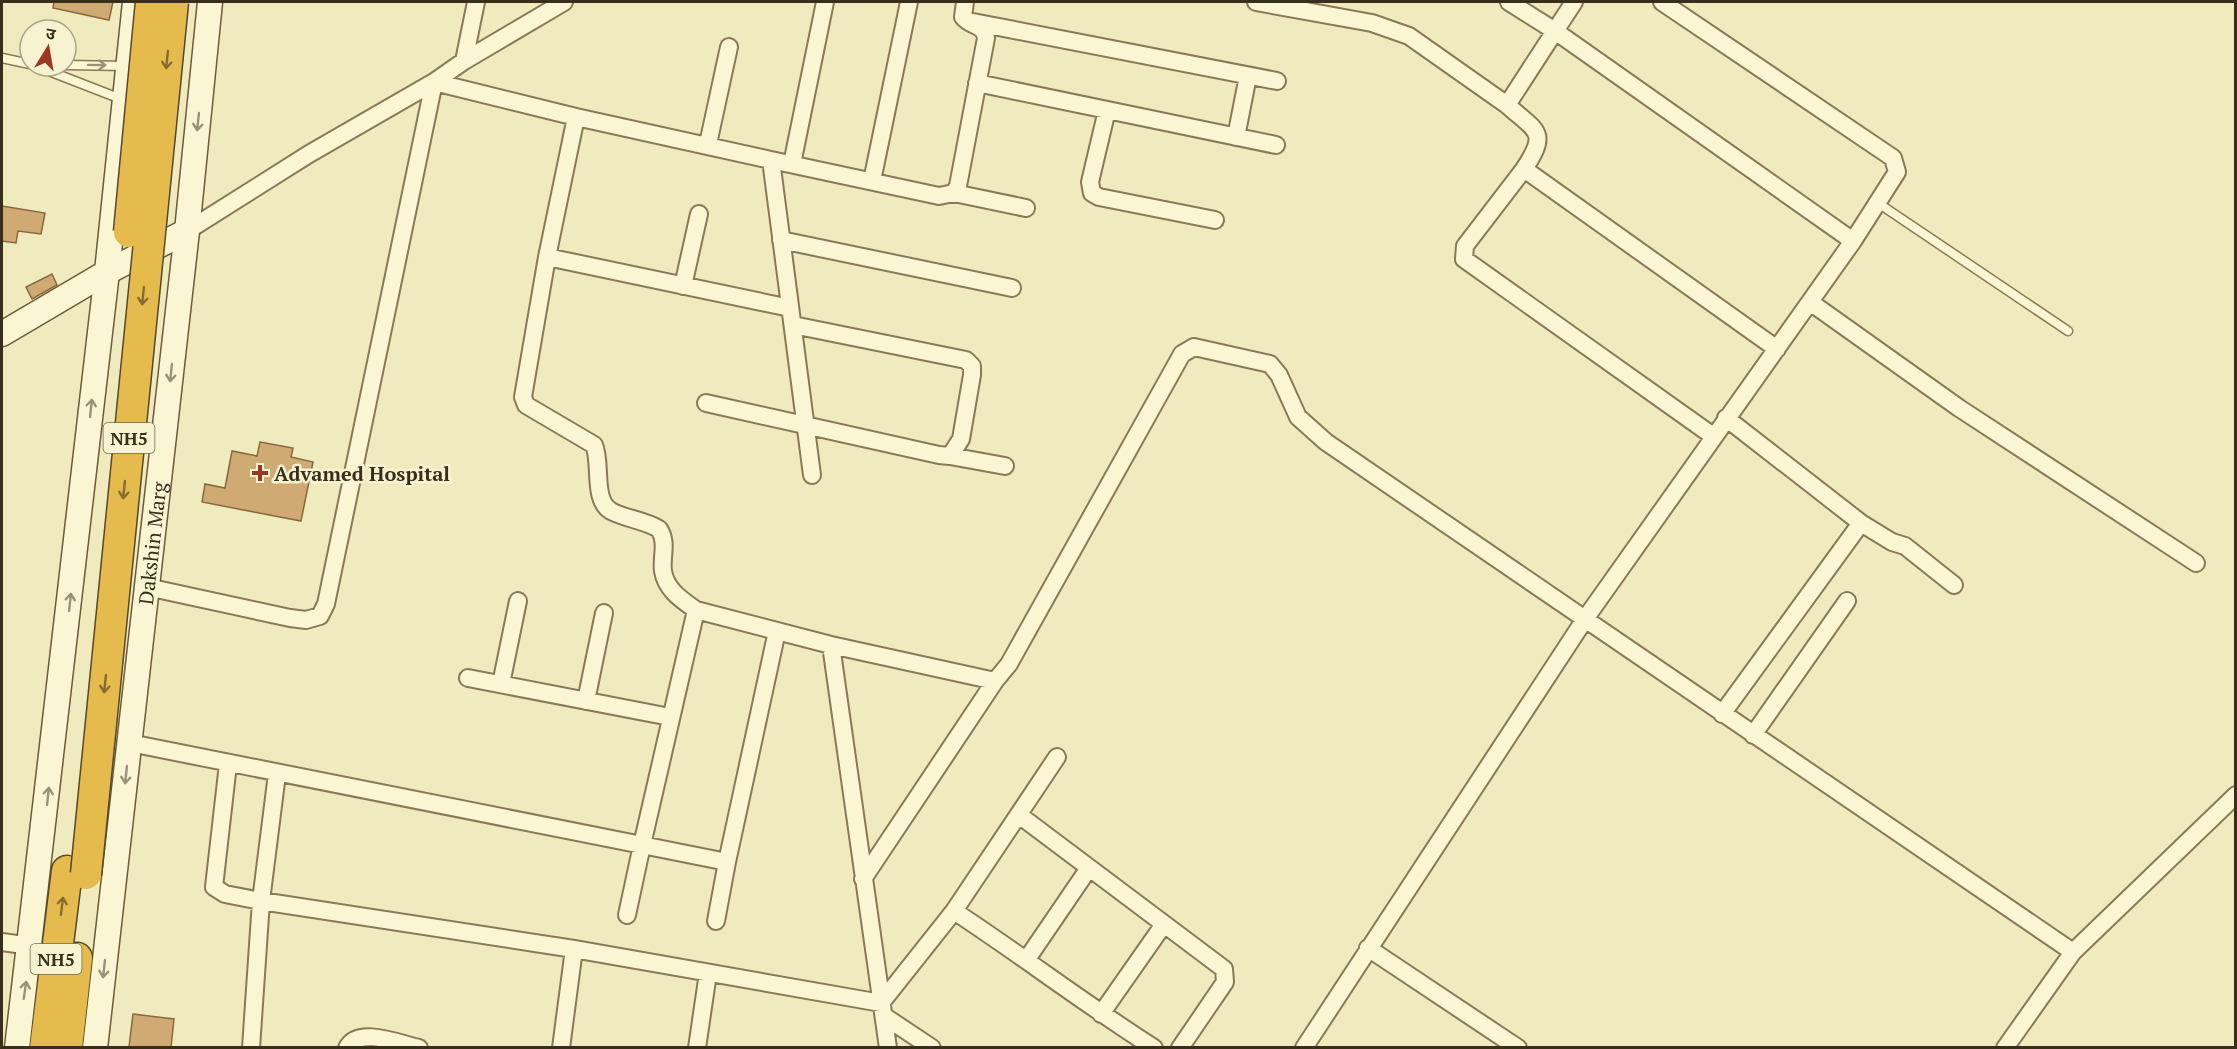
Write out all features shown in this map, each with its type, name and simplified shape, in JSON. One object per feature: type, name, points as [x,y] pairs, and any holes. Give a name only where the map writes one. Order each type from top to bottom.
[{"type":"highway","name":"NH5","points":[[67,1047],[76,872],[151,2]]},
{"type":"highway","name":"NH5","points":[[45,1047],[76,872],[173,2]]},
{"type":"street","points":[[17,1047],[31,946],[135,2]]},
{"type":"street","name":"Dakshin Marg","points":[[95,1047],[188,231],[210,2]]},
{"type":"street","points":[[464,61],[476,2]]},
{"type":"street","points":[[2,334],[107,272],[188,231],[309,154],[434,82],[464,61],[564,2]]},
{"type":"street","points":[[792,164],[825,2]]},
{"type":"street","points":[[872,182],[909,2]]},
{"type":"street","points":[[954,193],[958,186],[986,32],[967,21],[963,16],[965,2]]},
{"type":"street","points":[[1256,2],[1372,23],[1409,36],[1507,105],[1536,132],[1539,138],[1538,148],[1466,246],[1464,259],[1713,436]]},
{"type":"street","points":[[1509,2],[1555,31],[1853,241]]},
{"type":"street","points":[[1507,105],[1574,2]]},
{"type":"street","points":[[1304,1047],[1585,619],[1853,241],[1897,172],[1893,158],[1662,2]]},
{"type":"street","points":[[967,21],[1277,81]]},
{"type":"street","points":[[708,144],[729,47]]},
{"type":"street","points":[[1236,137],[1248,75]]},
{"type":"street","points":[[434,82],[576,117],[708,144],[872,182],[939,196],[954,193],[1026,208]]},
{"type":"street","points":[[147,587],[290,618],[306,620],[320,616],[326,604],[434,82]]},
{"type":"street","points":[[977,83],[1276,145]]},
{"type":"street","points":[[1107,110],[1090,182],[1092,193],[1099,197],[1215,220]]},
{"type":"street","points":[[576,117],[547,257],[524,397],[526,405],[594,445],[599,462],[600,497],[603,505],[659,529],[664,536],[663,571],[668,585],[678,597],[696,610],[831,645],[995,681]]},
{"type":"street","points":[[771,160],[812,475]]},
{"type":"street","points":[[1524,169],[1777,349]]},
{"type":"street","points":[[683,286],[699,214]]},
{"type":"street","points":[[781,240],[1012,288]]},
{"type":"street","points":[[547,257],[790,308]]},
{"type":"street","points":[[1810,302],[1959,408],[2196,563]]},
{"type":"street","points":[[793,325],[966,360],[972,366],[972,375],[961,440],[950,456]]},
{"type":"street","points":[[863,879],[995,681],[1009,664],[1182,354],[1194,347],[1270,364],[1279,375],[1298,417],[1326,442],[2073,952]]},
{"type":"street","points":[[706,403],[1005,466]]},
{"type":"street","points":[[1726,418],[1861,523],[1892,542],[1905,546],[1954,585]]},
{"type":"street","points":[[1722,714],[1861,523]]},
{"type":"street","points":[[501,684],[518,601]]},
{"type":"street","points":[[1753,735],[1847,601]]},
{"type":"street","points":[[627,915],[696,610]]},
{"type":"street","points":[[586,701],[604,613]]},
{"type":"street","points":[[717,921],[727,862],[777,631]]},
{"type":"street","points":[[831,645],[888,1047]]},
{"type":"street","points":[[468,678],[670,717]]},
{"type":"street","points":[[130,742],[277,774],[727,862]]},
{"type":"street","points":[[883,1010],[954,911],[1057,757]]},
{"type":"street","points":[[228,764],[214,887],[225,894],[261,902],[574,949],[708,973],[883,1010],[932,1047]]},
{"type":"street","points":[[250,1047],[261,902],[277,774]]},
{"type":"street","points":[[2006,1047],[2073,952],[2235,795]]},
{"type":"street","points":[[1019,815],[1224,969],[1226,976],[1222,988],[1180,1047]]},
{"type":"street","points":[[1028,959],[1089,868]]},
{"type":"street","points":[[954,911],[1028,959],[1101,1014],[1154,1047]]},
{"type":"street","points":[[1101,1014],[1164,924]]},
{"type":"street","points":[[2,942],[31,946]]},
{"type":"street","points":[[1368,948],[1518,1047]]},
{"type":"street","points":[[561,1047],[574,949]]},
{"type":"street","points":[[697,1047],[708,973]]},
{"type":"street","points":[[347,1047],[354,1039],[364,1036],[419,1047]]},
{"type":"lane","points":[[2,58],[18,61]]},
{"type":"lane","points":[[78,65],[128,66]]},
{"type":"lane","points":[[67,78],[124,100]]},
{"type":"lane","points":[[1878,203],[2068,331]]},
{"type":"building","points":[[54,2],[113,2],[109,20],[53,8]]},
{"type":"building","points":[[2,206],[45,213],[41,234],[18,231],[16,243],[2,241]]},
{"type":"building","points":[[52,274],[57,285],[32,299],[26,287]]},
{"type":"building","points":[[260,442],[293,448],[291,457],[313,462],[301,521],[202,502],[205,484],[225,488],[232,451],[257,456]]},
{"type":"building","points":[[133,1014],[174,1019],[171,1047],[129,1047]]},
{"type":"place","name":"Advamed Hospital","points":[[260,473]]}]
